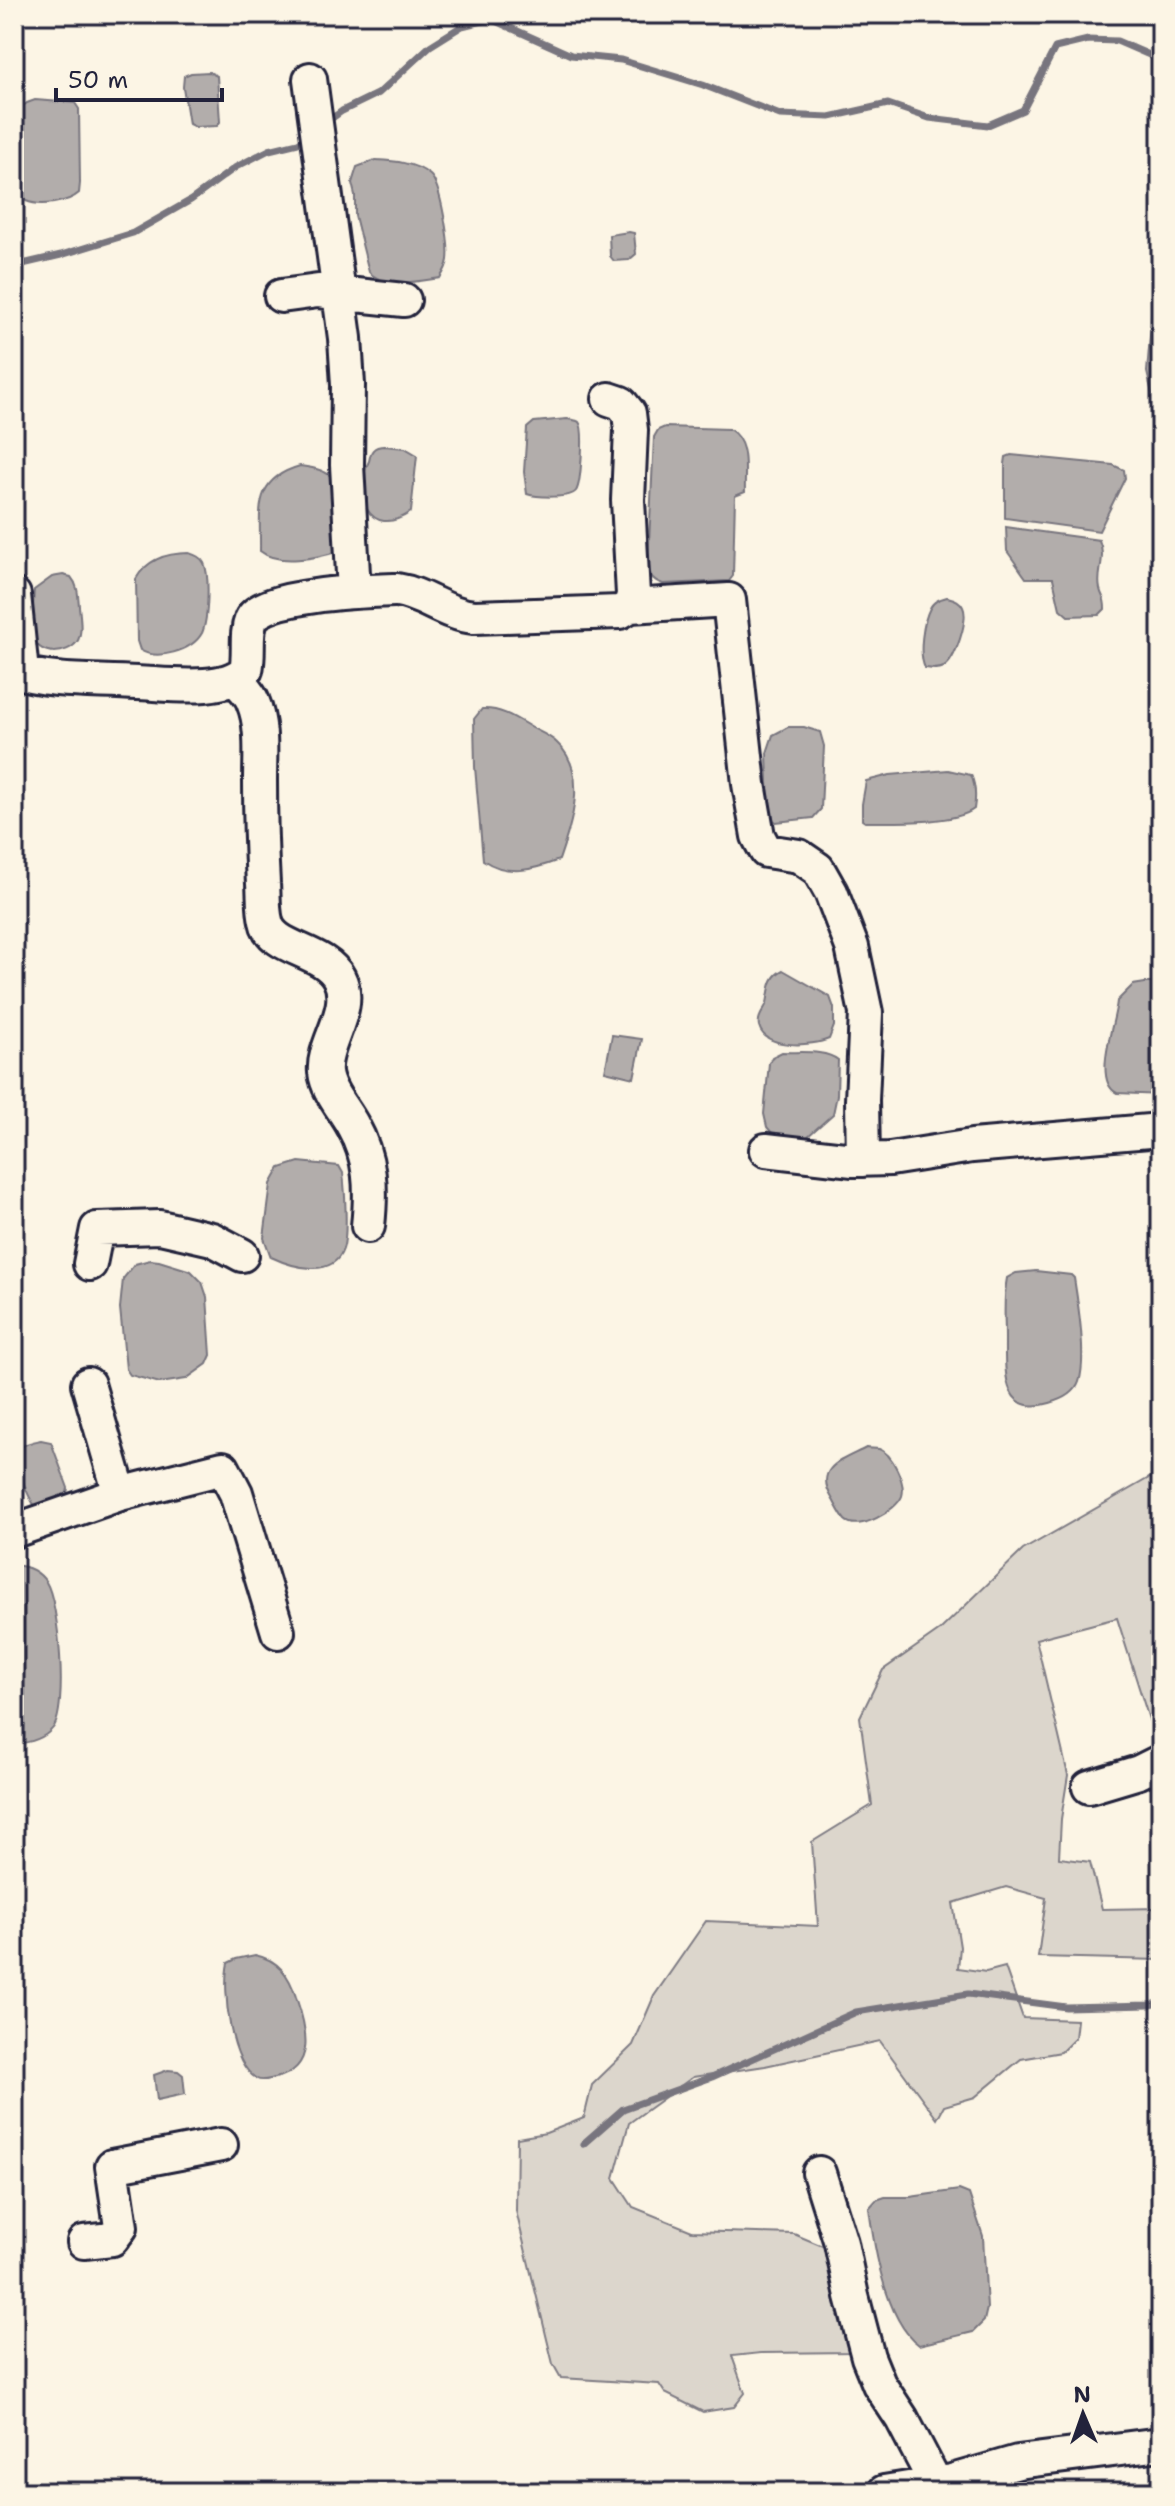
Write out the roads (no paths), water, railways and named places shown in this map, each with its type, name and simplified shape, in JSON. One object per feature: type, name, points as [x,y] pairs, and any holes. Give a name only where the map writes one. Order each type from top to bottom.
[{"type":"street","points":[[311,93],[345,338],[347,465],[354,592]]},
{"type":"street","points":[[281,296],[318,291],[404,300]]},
{"type":"street","points":[[609,399],[621,403],[629,413],[631,430],[628,500],[633,595],[630,606]]},
{"type":"street","points":[[14,595],[21,663],[17,672],[38,677],[168,686],[205,685],[235,678],[246,670],[251,619],[263,607],[292,599],[354,592],[407,591],[459,615],[474,617],[620,612],[630,606],[729,600],[749,784],[758,836],[766,851],[799,856],[818,869],[831,892],[852,947],[866,1013],[863,1160]]},
{"type":"street","points":[[235,678],[252,698],[260,738],[260,834],[266,925],[275,938],[331,967],[340,979],[343,990],[344,1002],[324,1069],[327,1083],[366,1153],[371,1191],[368,1226]]},
{"type":"street","points":[[766,1150],[863,1160],[890,1159],[972,1146],[1161,1130]]},
{"type":"street","points":[[90,1264],[97,1229],[160,1227],[212,1239],[242,1255]]},
{"type":"street","points":[[88,1384],[120,1494]]},
{"type":"street","points":[[14,1531],[120,1494],[223,1468],[236,1493],[278,1632]]},
{"type":"street","points":[[1089,1787],[1139,1772],[1161,1761]]},
{"type":"street","points":[[84,2242],[112,2239],[121,2227],[112,2166],[221,2145]]},
{"type":"street","points":[[819,2173],[841,2243],[868,2357],[879,2384],[902,2419],[936,2484]]},
{"type":"street","points":[[884,2492],[936,2484],[968,2484],[1018,2462],[1161,2444]]},
{"type":"waterway","points":[[324,124],[342,111],[379,93],[430,46],[462,26],[491,19],[571,55],[621,60],[703,85],[780,115],[830,117],[888,104],[929,118],[988,125],[1023,110],[1055,48],[1088,40],[1117,41],[1161,60]]},
{"type":"waterway","points":[[14,266],[133,233],[191,200],[236,167],[269,150],[298,143],[308,136]]},
{"type":"waterway","points":[[583,2144],[623,2109],[712,2077],[856,2012],[968,1994],[1066,2007],[1161,2003]]}]
